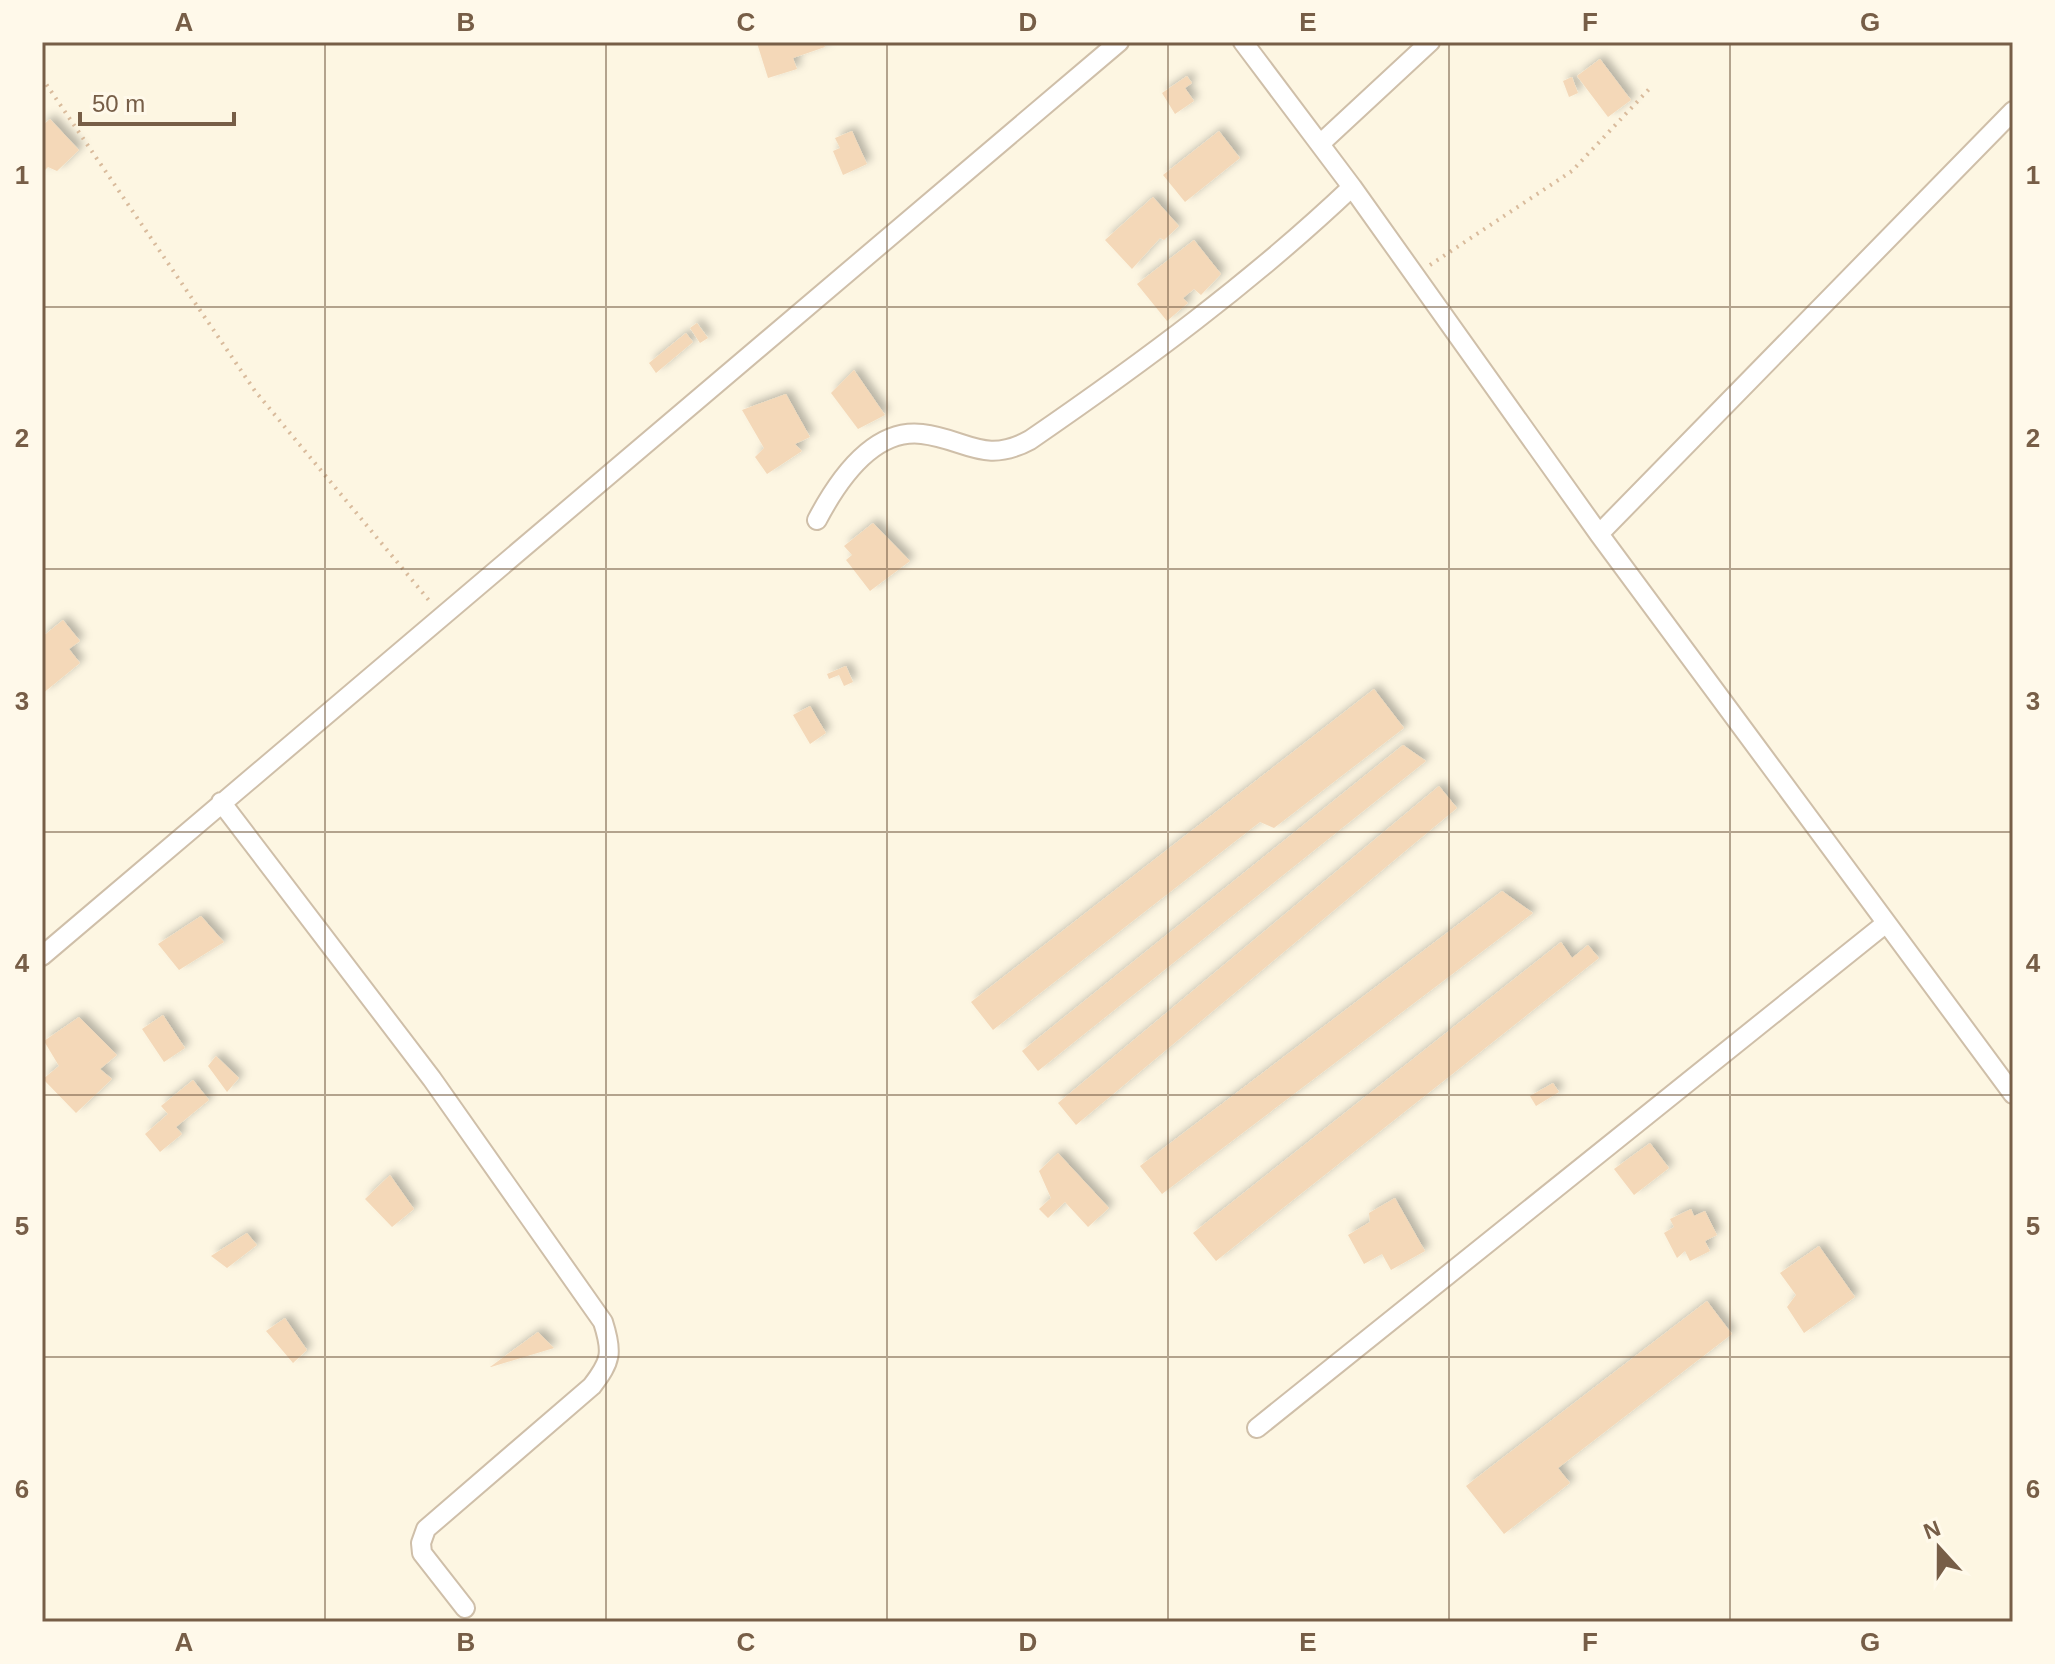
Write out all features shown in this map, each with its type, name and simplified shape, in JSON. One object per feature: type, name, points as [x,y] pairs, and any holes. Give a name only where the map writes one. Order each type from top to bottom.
[{"type":"street","points":[[42,956],[1119,42]]},
{"type":"street","points":[[1243,42],[1352,187],[1599,534],[2013,1094]]},
{"type":"street","points":[[1320,144],[1430,42]]},
{"type":"street","points":[[1599,534],[2013,111]]},
{"type":"street","points":[[817,520],[863,456],[892,438],[924,434],[986,452],[1014,449],[1030,440],[1246,280],[1352,187]]},
{"type":"street","points":[[221,802],[441,1092],[603,1322],[608,1339],[609,1364],[592,1386],[426,1529],[421,1543],[422,1553],[465,1608]]},
{"type":"street","points":[[1257,1428],[1885,924]]},
{"type":"path","points":[[42,78],[255,391],[441,615]]},
{"type":"path","points":[[1415,275],[1572,171],[1652,86]]},
{"type":"building","points":[[823,42],[825,47],[793,58],[797,69],[768,78],[757,43]]},
{"type":"building","points":[[1600,59],[1631,100],[1608,117],[1577,76]]},
{"type":"building","points":[[1187,76],[1192,83],[1185,88],[1194,101],[1175,114],[1162,93]]},
{"type":"building","points":[[1572,77],[1578,93],[1569,97],[1563,81]]},
{"type":"building","points":[[50,119],[79,150],[57,171],[48,167],[42,173],[42,126]]},
{"type":"building","points":[[852,131],[867,164],[843,175],[833,151],[840,148],[835,138]]},
{"type":"building","points":[[1219,131],[1240,158],[1185,202],[1163,175]]},
{"type":"building","points":[[1153,197],[1179,226],[1164,240],[1160,238],[1132,269],[1105,240]]},
{"type":"building","points":[[1194,240],[1221,274],[1201,295],[1194,289],[1183,298],[1188,303],[1167,321],[1137,284]]},
{"type":"building","points":[[697,323],[708,338],[700,343],[690,328]]},
{"type":"building","points":[[686,333],[693,342],[656,373],[649,363]]},
{"type":"building","points":[[854,370],[885,415],[858,429],[831,393]]},
{"type":"building","points":[[786,394],[810,437],[795,444],[802,451],[767,474],[755,457],[764,448],[742,410]]},
{"type":"building","points":[[873,523],[910,561],[870,591],[846,560],[852,555],[844,546]]},
{"type":"building","points":[[63,620],[80,641],[69,649],[80,663],[42,694],[42,637]]},
{"type":"building","points":[[846,666],[853,682],[844,686],[839,675],[829,679],[827,674]]},
{"type":"building","points":[[1374,689],[1404,728],[1274,828],[1260,822],[993,1030],[971,1002]]},
{"type":"building","points":[[810,706],[826,733],[810,744],[793,715]]},
{"type":"building","points":[[1403,745],[1426,761],[1038,1071],[1022,1051]]},
{"type":"building","points":[[1439,786],[1457,808],[1076,1125],[1058,1103]]},
{"type":"building","points":[[1502,891],[1533,913],[1162,1194],[1140,1166]]},
{"type":"building","points":[[201,916],[224,942],[179,970],[158,944]]},
{"type":"building","points":[[1561,942],[1572,958],[1588,945],[1599,958],[1216,1261],[1193,1233]]},
{"type":"building","points":[[163,1015],[185,1048],[164,1062],[142,1029]]},
{"type":"building","points":[[79,1017],[117,1055],[100,1069],[112,1079],[76,1113],[43,1079],[59,1066],[44,1041]]},
{"type":"building","points":[[216,1056],[239,1078],[227,1092],[208,1066]]},
{"type":"building","points":[[193,1080],[209,1100],[176,1127],[182,1134],[160,1152],[145,1134],[168,1114],[161,1106]]},
{"type":"building","points":[[1553,1083],[1559,1092],[1536,1106],[1530,1096]]},
{"type":"building","points":[[1650,1143],[1669,1168],[1634,1195],[1614,1169]]},
{"type":"building","points":[[1058,1153],[1109,1208],[1088,1227],[1065,1202],[1048,1218],[1039,1209],[1051,1198],[1039,1171]]},
{"type":"building","points":[[390,1175],[414,1209],[392,1227],[365,1199]]},
{"type":"building","points":[[1395,1198],[1425,1251],[1391,1270],[1382,1254],[1364,1264],[1348,1235],[1370,1222],[1369,1213]]},
{"type":"building","points":[[1691,1209],[1694,1216],[1705,1211],[1717,1235],[1705,1241],[1710,1251],[1690,1261],[1685,1251],[1677,1258],[1664,1233],[1674,1227],[1670,1219]]},
{"type":"building","points":[[247,1233],[257,1245],[227,1268],[211,1256]]},
{"type":"building","points":[[1819,1246],[1855,1297],[1804,1333],[1787,1307],[1796,1295],[1780,1273]]},
{"type":"building","points":[[1707,1301],[1732,1334],[1558,1468],[1570,1483],[1504,1534],[1466,1486]]},
{"type":"building","points":[[285,1318],[307,1350],[293,1363],[266,1331]]},
{"type":"building","points":[[538,1332],[554,1348],[490,1367]]}]
